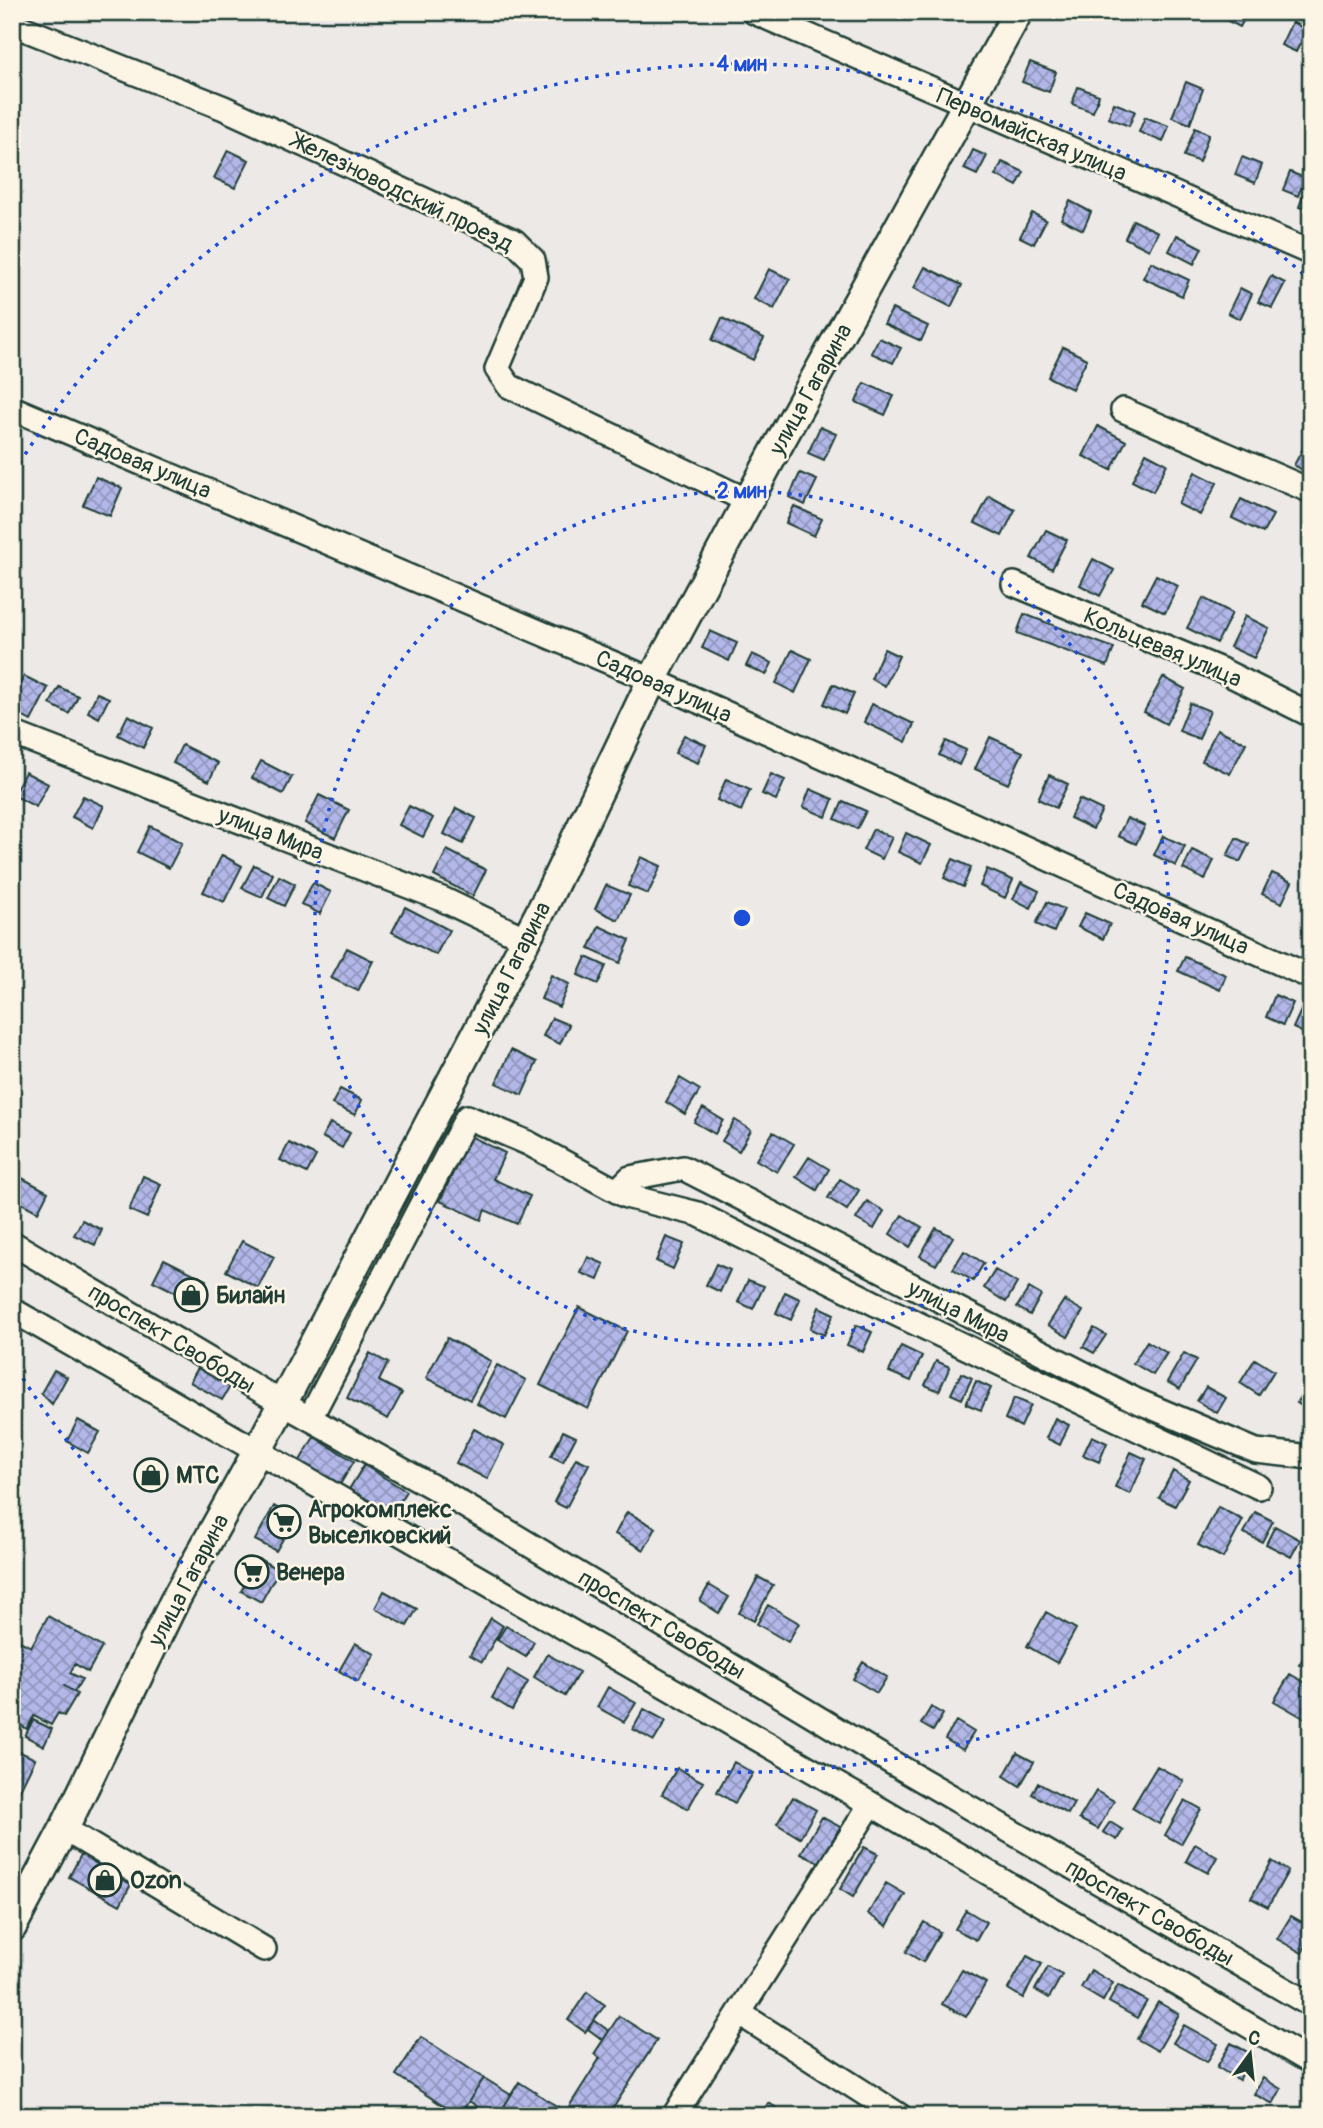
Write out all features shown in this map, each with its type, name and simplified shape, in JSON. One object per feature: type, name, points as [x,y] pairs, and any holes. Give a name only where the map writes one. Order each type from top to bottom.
[{"type":"main road","name":"улица Гагарина","points":[[12,1927],[64,1829],[174,1602],[257,1451],[526,939],[652,680],[1018,12]]},
{"type":"street","name":"Первомайская улица","points":[[754,12],[1311,253]]},
{"type":"street","name":"Железноводский проезд","points":[[12,24],[223,108],[514,241],[533,260],[536,277],[497,369],[509,386],[748,501]]},
{"type":"street","name":"Садовая улица","points":[[12,408],[652,680],[1311,977]]},
{"type":"street","points":[[1122,410],[1311,491]]},
{"type":"street","name":"Кольцевая улица","points":[[1014,584],[1222,670],[1311,715]]},
{"type":"street","name":"улица Мира","points":[[12,733],[442,899],[526,939]]},
{"type":"street","name":"улица Мира","points":[[310,1418],[467,1117],[528,1143],[626,1196],[698,1214],[876,1304],[1259,1488]]},
{"type":"street","name":"улица Мира","points":[[617,1191],[630,1178],[683,1168],[1135,1400],[1256,1451],[1311,1457]]},
{"type":"street","name":"проспект Свободы","points":[[12,1243],[282,1403],[447,1495],[891,1762],[1311,2005]]},
{"type":"street","name":"проспект Свободы","points":[[12,1310],[871,1804],[1311,2062]]},
{"type":"street","points":[[674,2116],[871,1804]]},
{"type":"street","points":[[64,1829],[264,1949]]},
{"type":"street","points":[[739,2013],[850,2094],[900,2116]]},
{"type":"building","points":[[1227,12],[1248,12],[1240,27],[1224,19]]},
{"type":"building","points":[[1292,22],[1307,30],[1296,52],[1281,45]]},
{"type":"building","points":[[1030,62],[1056,72],[1049,92],[1022,82]]},
{"type":"building","points":[[1186,82],[1203,89],[1190,124],[1172,117]]},
{"type":"building","points":[[1078,87],[1099,95],[1093,112],[1072,104]]},
{"type":"building","points":[[1114,103],[1135,111],[1129,126],[1108,118]]},
{"type":"building","points":[[1145,117],[1169,126],[1163,142],[1139,132]]},
{"type":"building","points":[[1195,128],[1209,134],[1199,162],[1184,156]]},
{"type":"building","points":[[228,150],[249,160],[235,188],[214,178]]},
{"type":"building","points":[[973,150],[987,156],[977,175],[964,169]]},
{"type":"building","points":[[1242,157],[1262,165],[1255,183],[1235,175]]},
{"type":"building","points":[[1002,162],[1024,172],[1017,186],[996,175]]},
{"type":"building","points":[[1290,172],[1305,178],[1298,196],[1283,190]]},
{"type":"building","points":[[1308,183],[1311,184],[1311,212],[1299,207]]},
{"type":"building","points":[[1070,201],[1091,212],[1083,230],[1061,219]]},
{"type":"building","points":[[1032,213],[1046,220],[1034,244],[1020,237]]},
{"type":"building","points":[[1133,220],[1158,232],[1149,250],[1125,238]]},
{"type":"building","points":[[1177,235],[1202,248],[1194,264],[1169,251]]},
{"type":"building","points":[[1151,262],[1189,280],[1182,296],[1143,278]]},
{"type":"building","points":[[925,267],[962,285],[951,307],[914,288]]},
{"type":"building","points":[[769,269],[790,279],[774,309],[754,299]]},
{"type":"building","points":[[1271,276],[1285,283],[1272,308],[1258,302]]},
{"type":"building","points":[[1240,288],[1252,294],[1240,319],[1228,313]]},
{"type":"building","points":[[892,309],[928,326],[921,341],[884,324]]},
{"type":"building","points":[[722,318],[764,338],[753,360],[712,340]]},
{"type":"building","points":[[879,338],[901,348],[893,363],[871,353]]},
{"type":"building","points":[[1063,347],[1087,359],[1072,389],[1048,377]]},
{"type":"building","points":[[864,383],[894,396],[885,415],[856,402]]},
{"type":"building","points":[[1098,426],[1126,441],[1111,470],[1083,456]]},
{"type":"building","points":[[820,427],[836,434],[824,460],[808,453]]},
{"type":"building","points":[[1307,441],[1311,443],[1310,474],[1294,465]]},
{"type":"building","points":[[1146,453],[1167,464],[1153,492],[1132,481]]},
{"type":"building","points":[[1195,472],[1217,483],[1200,515],[1178,504]]},
{"type":"building","points":[[800,473],[817,480],[805,505],[789,497]]},
{"type":"building","points":[[96,477],[122,488],[110,516],[83,505]]},
{"type":"building","points":[[989,496],[1015,510],[1002,536],[975,523]]},
{"type":"building","points":[[1241,499],[1273,515],[1263,533],[1232,518]]},
{"type":"building","points":[[794,506],[822,519],[814,536],[786,523]]},
{"type":"building","points":[[1046,530],[1067,540],[1052,569],[1031,558]]},
{"type":"building","points":[[1093,559],[1114,570],[1100,596],[1080,585]]},
{"type":"building","points":[[1156,575],[1178,586],[1165,613],[1142,602]]},
{"type":"building","points":[[1203,598],[1232,613],[1217,643],[1187,628]]},
{"type":"building","points":[[1024,614],[1114,648],[1107,666],[1017,633]]},
{"type":"building","points":[[1245,616],[1269,628],[1254,658],[1230,647]]},
{"type":"building","points":[[710,631],[737,643],[729,661],[702,648]]},
{"type":"building","points":[[884,649],[899,656],[885,686],[871,679]]},
{"type":"building","points":[[792,650],[811,659],[795,693],[776,683]]},
{"type":"building","points":[[752,654],[772,663],[766,675],[746,666]]},
{"type":"building","points":[[24,676],[48,688],[31,721],[12,711],[12,699]]},
{"type":"building","points":[[1163,677],[1185,689],[1166,724],[1144,712]]},
{"type":"building","points":[[833,684],[854,694],[845,714],[824,704]]},
{"type":"building","points":[[59,687],[78,696],[69,714],[50,704]]},
{"type":"building","points":[[97,693],[109,698],[99,718],[88,712]]},
{"type":"building","points":[[1190,703],[1210,711],[1199,739],[1179,731]]},
{"type":"building","points":[[872,704],[914,724],[906,742],[864,722]]},
{"type":"building","points":[[128,715],[153,728],[143,748],[118,735]]},
{"type":"building","points":[[1217,729],[1246,743],[1230,774],[1202,761]]},
{"type":"building","points":[[684,735],[706,745],[698,763],[675,753]]},
{"type":"building","points":[[990,737],[1023,752],[1008,784],[975,769]]},
{"type":"building","points":[[946,741],[966,750],[959,765],[939,755]]},
{"type":"building","points":[[182,745],[218,763],[209,781],[173,763]]},
{"type":"building","points":[[261,761],[292,777],[283,794],[252,778]]},
{"type":"building","points":[[25,772],[48,784],[36,807],[13,795]]},
{"type":"building","points":[[771,774],[785,780],[776,800],[762,794]]},
{"type":"building","points":[[1049,775],[1068,784],[1056,808],[1038,799]]},
{"type":"building","points":[[726,779],[750,790],[741,811],[717,800]]},
{"type":"building","points":[[810,789],[833,799],[826,817],[803,807]]},
{"type":"building","points":[[319,795],[349,810],[335,838],[305,823]]},
{"type":"building","points":[[83,796],[104,806],[93,828],[72,817]]},
{"type":"building","points":[[1079,799],[1102,810],[1093,829],[1070,818]]},
{"type":"building","points":[[843,801],[866,811],[857,829],[835,819]]},
{"type":"building","points":[[409,806],[433,818],[423,837],[399,825]]},
{"type":"building","points":[[456,808],[476,818],[463,844],[444,834]]},
{"type":"building","points":[[1127,818],[1145,826],[1136,844],[1118,836]]},
{"type":"building","points":[[150,826],[182,843],[169,868],[137,852]]},
{"type":"building","points":[[873,829],[892,837],[882,859],[863,850]]},
{"type":"building","points":[[906,833],[931,845],[922,863],[898,852]]},
{"type":"building","points":[[1163,836],[1185,846],[1176,866],[1154,855]]},
{"type":"building","points":[[1236,838],[1249,844],[1240,862],[1227,856]]},
{"type":"building","points":[[447,850],[486,870],[473,896],[434,876]]},
{"type":"building","points":[[1192,850],[1214,860],[1205,880],[1183,869]]},
{"type":"building","points":[[222,855],[242,866],[224,902],[203,892]]},
{"type":"building","points":[[641,857],[661,866],[648,894],[628,886]]},
{"type":"building","points":[[953,859],[971,867],[963,887],[944,878]]},
{"type":"building","points":[[254,865],[273,874],[262,897],[242,888]]},
{"type":"building","points":[[987,869],[1013,880],[1005,898],[980,886]]},
{"type":"building","points":[[1272,873],[1292,882],[1282,903],[1262,894]]},
{"type":"building","points":[[279,876],[295,884],[284,906],[268,898]]},
{"type":"building","points":[[1021,882],[1039,891],[1031,908],[1013,899]]},
{"type":"building","points":[[313,883],[331,892],[320,914],[301,904]]},
{"type":"building","points":[[606,885],[630,895],[618,920],[595,909]]},
{"type":"building","points":[[1047,902],[1064,909],[1054,932],[1036,924]]},
{"type":"building","points":[[405,907],[449,930],[436,955],[392,932]]},
{"type":"building","points":[[1085,913],[1110,924],[1103,939],[1078,927]]},
{"type":"building","points":[[599,926],[630,940],[620,963],[589,949]]},
{"type":"building","points":[[347,948],[373,961],[358,991],[331,978]]},
{"type":"building","points":[[586,957],[606,966],[598,984],[578,975]]},
{"type":"building","points":[[1185,957],[1226,975],[1220,990],[1178,971]]},
{"type":"building","points":[[551,975],[569,984],[559,1007],[541,999]]},
{"type":"building","points":[[1275,995],[1293,1003],[1283,1025],[1266,1017]]},
{"type":"building","points":[[1302,1008],[1311,1012],[1311,1029],[1308,1035],[1293,1028]]},
{"type":"building","points":[[552,1018],[569,1025],[560,1044],[543,1036]]},
{"type":"building","points":[[511,1050],[537,1062],[522,1095],[496,1083]]},
{"type":"building","points":[[680,1078],[700,1090],[685,1114],[666,1102]]},
{"type":"building","points":[[340,1089],[362,1100],[355,1115],[332,1104]]},
{"type":"building","points":[[703,1108],[723,1120],[715,1134],[694,1122]]},
{"type":"building","points":[[735,1120],[751,1130],[739,1151],[722,1141]]},
{"type":"building","points":[[330,1123],[350,1133],[342,1148],[322,1137]]},
{"type":"building","points":[[773,1132],[794,1144],[777,1172],[756,1160]]},
{"type":"building","points":[[470,1136],[505,1153],[493,1179],[530,1196],[517,1224],[485,1210],[481,1220],[440,1201]]},
{"type":"building","points":[[289,1143],[316,1156],[307,1173],[280,1160]]},
{"type":"building","points":[[809,1157],[829,1169],[817,1190],[796,1177]]},
{"type":"building","points":[[143,1176],[161,1184],[147,1218],[129,1210]]},
{"type":"building","points":[[22,1178],[48,1192],[38,1212],[12,1198]]},
{"type":"building","points":[[840,1179],[859,1190],[847,1210],[828,1198]]},
{"type":"building","points":[[867,1201],[884,1211],[874,1229],[856,1219]]},
{"type":"building","points":[[902,1215],[922,1227],[910,1247],[890,1234]]},
{"type":"building","points":[[82,1220],[102,1230],[95,1245],[74,1235]]},
{"type":"building","points":[[936,1228],[953,1237],[936,1265],[920,1256]]},
{"type":"building","points":[[666,1237],[684,1244],[673,1269],[656,1261]]},
{"type":"building","points":[[242,1241],[274,1257],[258,1288],[226,1271]]},
{"type":"building","points":[[964,1251],[984,1263],[973,1281],[953,1269]]},
{"type":"building","points":[[588,1257],[604,1264],[598,1280],[581,1273]]},
{"type":"building","points":[[164,1259],[206,1280],[195,1302],[153,1281]]},
{"type":"building","points":[[716,1264],[730,1270],[720,1292],[706,1285]]},
{"type":"building","points":[[995,1270],[1017,1283],[1006,1302],[984,1288]]},
{"type":"building","points":[[748,1280],[764,1286],[753,1309],[738,1302]]},
{"type":"building","points":[[1029,1288],[1041,1295],[1030,1315],[1017,1307]]},
{"type":"building","points":[[785,1292],[800,1299],[791,1320],[776,1313]]},
{"type":"building","points":[[1064,1300],[1083,1311],[1068,1337],[1048,1325]]},
{"type":"building","points":[[579,1307],[627,1331],[588,1409],[540,1385]]},
{"type":"building","points":[[819,1307],[834,1314],[824,1335],[810,1329]]},
{"type":"building","points":[[856,1325],[872,1332],[863,1352],[847,1345]]},
{"type":"building","points":[[1094,1328],[1106,1335],[1094,1353],[1083,1347]]},
{"type":"building","points":[[447,1338],[491,1361],[470,1400],[426,1378]]},
{"type":"building","points":[[1147,1341],[1167,1353],[1153,1375],[1133,1363]]},
{"type":"building","points":[[901,1346],[922,1356],[911,1381],[889,1372]]},
{"type":"building","points":[[370,1353],[388,1363],[379,1381],[402,1393],[388,1419],[347,1398]]},
{"type":"building","points":[[1184,1353],[1197,1360],[1180,1389],[1167,1382]]},
{"type":"building","points":[[1255,1359],[1274,1371],[1259,1395],[1240,1383]]},
{"type":"building","points":[[936,1361],[950,1367],[939,1391],[925,1385]]},
{"type":"building","points":[[497,1365],[526,1380],[506,1419],[477,1404]]},
{"type":"building","points":[[199,1366],[231,1385],[222,1400],[190,1382]]},
{"type":"building","points":[[54,1370],[67,1377],[52,1404],[41,1393]]},
{"type":"building","points":[[961,1373],[972,1378],[962,1399],[951,1394]]},
{"type":"building","points":[[976,1381],[991,1388],[981,1410],[966,1404]]},
{"type":"building","points":[[1311,1381],[1311,1412],[1297,1403]]},
{"type":"building","points":[[1206,1387],[1226,1398],[1217,1413],[1197,1401]]},
{"type":"building","points":[[1014,1398],[1031,1405],[1021,1427],[1005,1419]]},
{"type":"building","points":[[1055,1418],[1069,1425],[1060,1445],[1046,1438]]},
{"type":"building","points":[[78,1420],[100,1432],[88,1453],[67,1441]]},
{"type":"building","points":[[474,1429],[504,1445],[487,1479],[456,1463]]},
{"type":"building","points":[[563,1431],[576,1437],[563,1462],[551,1456]]},
{"type":"building","points":[[1092,1436],[1107,1443],[1099,1462],[1083,1455]]},
{"type":"building","points":[[314,1437],[354,1461],[338,1488],[298,1464]]},
{"type":"building","points":[[1131,1452],[1146,1459],[1130,1494],[1115,1487]]},
{"type":"building","points":[[576,1458],[589,1464],[566,1508],[554,1502]]},
{"type":"building","points":[[364,1465],[406,1491],[388,1521],[345,1496]]},
{"type":"building","points":[[1173,1471],[1189,1480],[1175,1506],[1159,1498]]},
{"type":"building","points":[[274,1506],[295,1518],[276,1551],[255,1540]]},
{"type":"building","points":[[1218,1507],[1243,1520],[1223,1558],[1198,1545]]},
{"type":"building","points":[[627,1512],[656,1528],[644,1550],[615,1534]]},
{"type":"building","points":[[1255,1512],[1273,1521],[1262,1542],[1244,1533]]},
{"type":"building","points":[[1275,1526],[1300,1540],[1291,1557],[1266,1544]]},
{"type":"building","points":[[259,1559],[279,1570],[261,1602],[241,1591]]},
{"type":"building","points":[[758,1577],[773,1585],[754,1621],[739,1613]]},
{"type":"building","points":[[709,1585],[729,1597],[719,1613],[700,1601]]},
{"type":"building","points":[[384,1591],[417,1609],[407,1626],[375,1608]]},
{"type":"building","points":[[768,1605],[799,1623],[788,1642],[757,1624]]},
{"type":"building","points":[[1046,1612],[1076,1629],[1057,1663],[1027,1646]]},
{"type":"building","points":[[48,1616],[102,1647],[88,1672],[75,1664],[70,1673],[82,1679],[74,1692],[63,1685],[77,1694],[64,1716],[58,1713],[51,1725],[34,1716],[27,1729],[12,1720],[12,1650],[18,1640],[31,1647]]},
{"type":"building","points":[[491,1618],[503,1626],[482,1662],[470,1655]]},
{"type":"building","points":[[506,1626],[534,1642],[526,1657],[497,1640]]},
{"type":"building","points":[[355,1643],[375,1654],[358,1682],[339,1671]]},
{"type":"building","points":[[1311,1645],[1311,1672],[1299,1665]]},
{"type":"building","points":[[547,1654],[579,1672],[565,1696],[534,1677]]},
{"type":"building","points":[[863,1662],[887,1677],[877,1693],[853,1679]]},
{"type":"building","points":[[508,1670],[528,1682],[512,1710],[492,1698]]},
{"type":"building","points":[[1290,1674],[1311,1686],[1311,1714],[1307,1720],[1274,1701]]},
{"type":"building","points":[[608,1687],[636,1703],[624,1722],[597,1707]]},
{"type":"building","points":[[931,1707],[943,1714],[933,1731],[921,1724]]},
{"type":"building","points":[[644,1709],[666,1721],[654,1741],[633,1729]]},
{"type":"building","points":[[33,1720],[52,1729],[44,1746],[25,1736]]},
{"type":"building","points":[[956,1721],[974,1732],[963,1750],[945,1739]]},
{"type":"building","points":[[12,1748],[35,1759],[15,1800],[12,1799]]},
{"type":"building","points":[[1017,1753],[1034,1762],[1020,1786],[1004,1776]]},
{"type":"building","points":[[734,1762],[753,1773],[735,1803],[717,1792]]},
{"type":"building","points":[[1157,1766],[1184,1781],[1159,1824],[1132,1808]]},
{"type":"building","points":[[677,1768],[703,1782],[688,1809],[662,1794]]},
{"type":"building","points":[[1038,1783],[1074,1803],[1068,1814],[1032,1794]]},
{"type":"building","points":[[1096,1791],[1114,1801],[1098,1829],[1079,1819]]},
{"type":"building","points":[[793,1797],[816,1810],[800,1838],[777,1824]]},
{"type":"building","points":[[1185,1800],[1201,1809],[1181,1844],[1165,1835]]},
{"type":"building","points":[[822,1817],[840,1827],[820,1863],[801,1853]]},
{"type":"building","points":[[1110,1822],[1123,1830],[1117,1840],[1103,1832]]},
{"type":"building","points":[[1195,1844],[1217,1857],[1208,1873],[1186,1861]]},
{"type":"building","points":[[864,1847],[878,1854],[853,1897],[840,1889]]},
{"type":"building","points":[[84,1849],[135,1877],[120,1905],[69,1877]]},
{"type":"building","points":[[1272,1861],[1288,1871],[1268,1907],[1251,1898]]},
{"type":"building","points":[[886,1883],[905,1894],[887,1926],[868,1914]]},
{"type":"building","points":[[966,1910],[986,1922],[976,1940],[955,1929]]},
{"type":"building","points":[[1291,1916],[1311,1927],[1311,1937],[1302,1953],[1277,1939]]},
{"type":"building","points":[[924,1922],[940,1932],[923,1962],[906,1952]]},
{"type":"building","points":[[1027,1956],[1042,1964],[1023,1998],[1008,1989]]},
{"type":"building","points":[[1048,1967],[1062,1975],[1049,1998],[1035,1990]]},
{"type":"building","points":[[962,1970],[986,1983],[966,2017],[942,2004]]},
{"type":"building","points":[[1091,1970],[1113,1983],[1103,2001],[1081,1988]]},
{"type":"building","points":[[1118,1985],[1147,2001],[1137,2018],[1109,2002]]},
{"type":"building","points":[[587,1992],[605,2005],[585,2032],[568,2020]]},
{"type":"building","points":[[1158,2002],[1179,2014],[1158,2051],[1137,2039]]},
{"type":"building","points":[[619,2016],[657,2040],[608,2116],[563,2116],[600,2058],[594,2054]]},
{"type":"building","points":[[594,2020],[609,2031],[603,2040],[588,2029]]},
{"type":"building","points":[[1184,2025],[1218,2044],[1207,2062],[1173,2043]]},
{"type":"building","points":[[421,2037],[484,2078],[459,2116],[396,2075]]},
{"type":"building","points":[[1231,2043],[1253,2055],[1239,2080],[1217,2067]]},
{"type":"building","points":[[484,2078],[511,2095],[498,2116],[492,2116],[469,2101]]},
{"type":"building","points":[[1263,2078],[1281,2089],[1273,2104],[1254,2094]]},
{"type":"building","points":[[519,2082],[566,2112],[563,2116],[498,2116]]},
{"type":"building","points":[[769,2103],[789,2116],[760,2116]]},
{"type":"place","name":"Билайн","points":[[191,1295]]},
{"type":"place","name":"МТС","points":[[151,1475]]},
{"type":"place","name":"Агрокомплекс Выселковский","points":[[284,1522]]},
{"type":"place","name":"Венера","points":[[252,1572]]},
{"type":"place","name":"Ozon","points":[[105,1880]]}]
